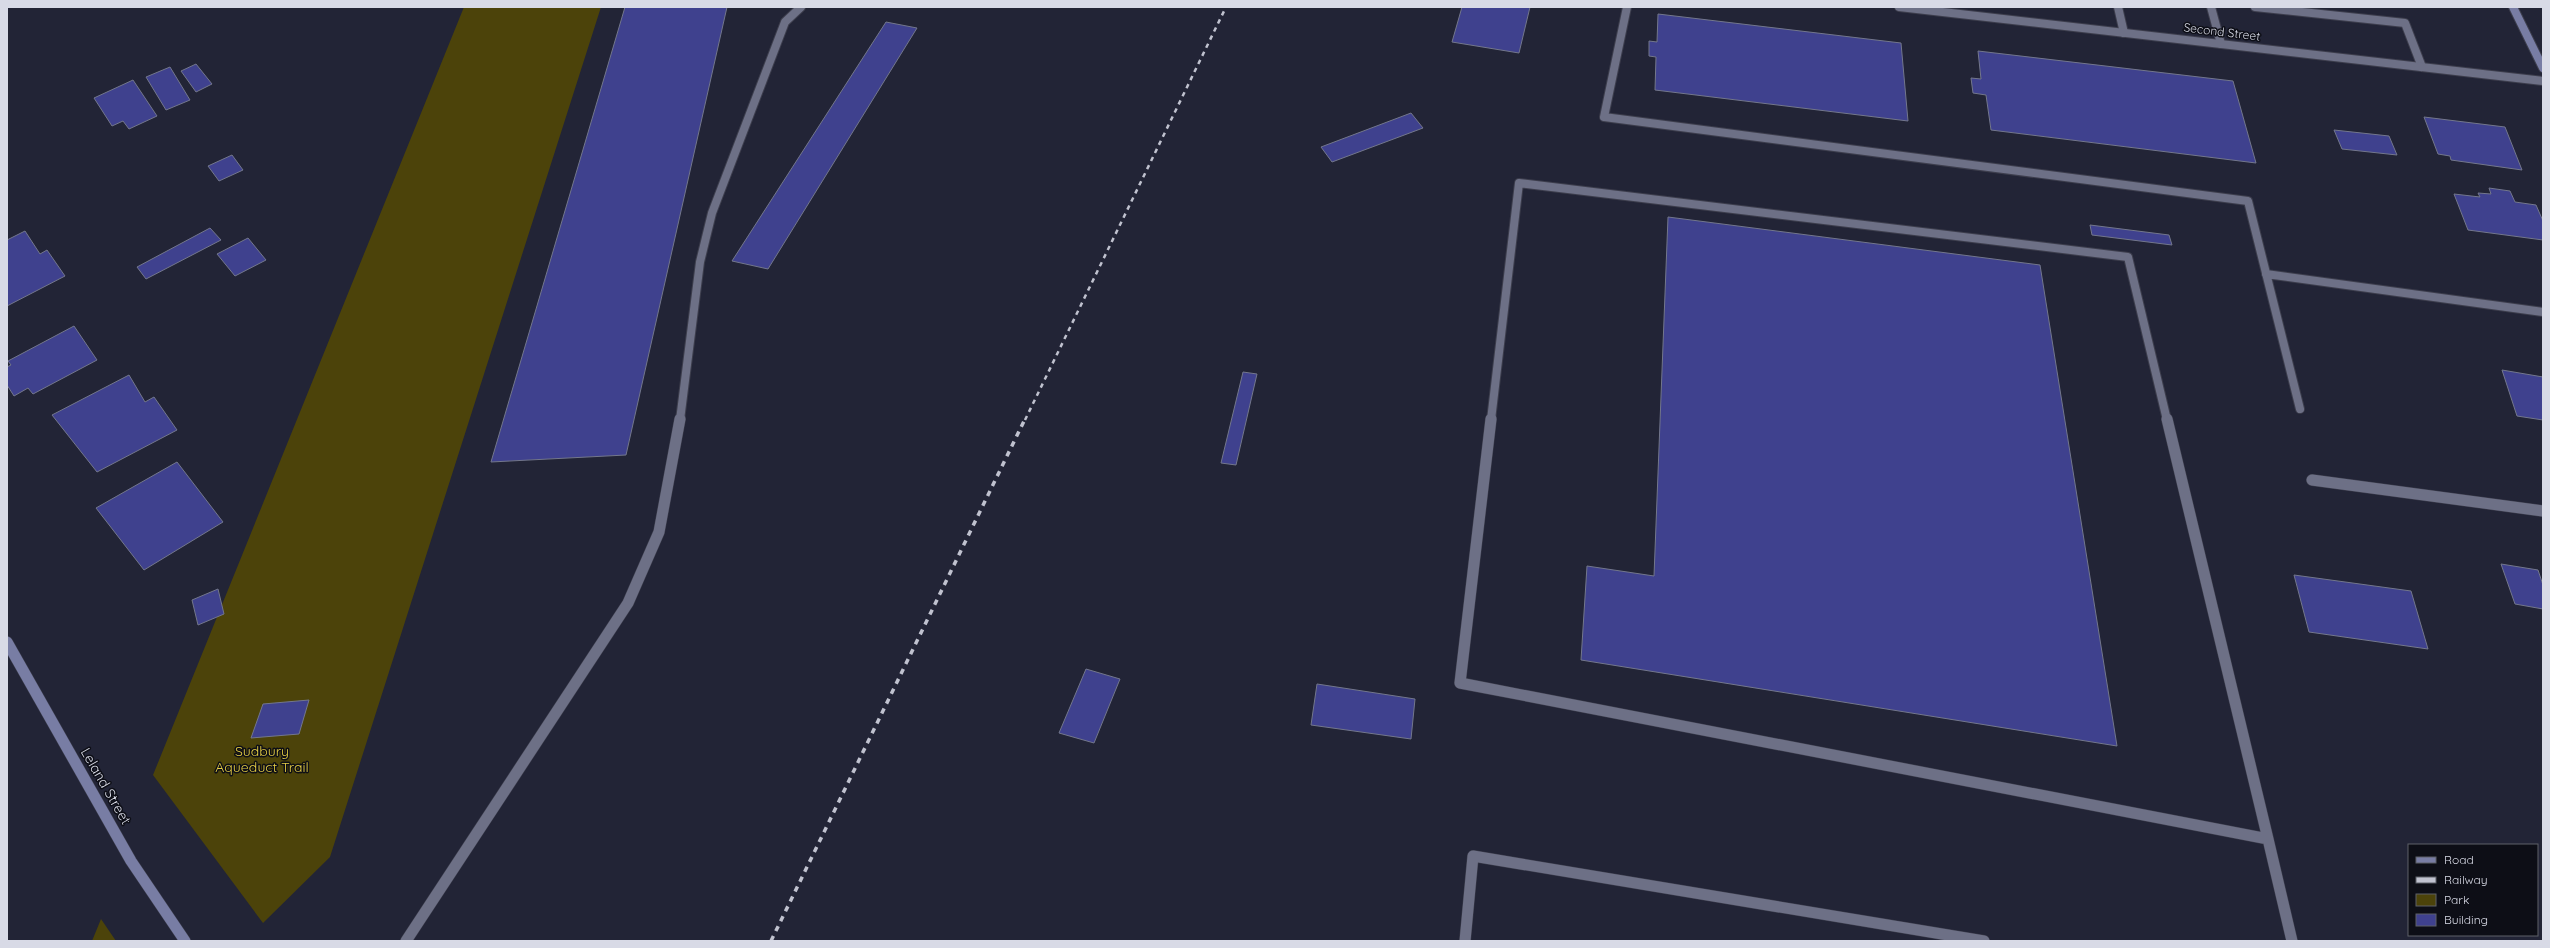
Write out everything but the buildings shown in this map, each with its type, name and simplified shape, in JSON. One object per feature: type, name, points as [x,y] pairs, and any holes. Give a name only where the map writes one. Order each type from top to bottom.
[{"type":"street","points":[[406,941],[628,603],[659,532],[678,437],[700,262],[712,213],[785,22],[801,7]]},
{"type":"street","points":[[1628,7],[1604,117],[2248,201],[2300,409]]},
{"type":"street","name":"Second Street","points":[[1899,7],[2543,81]]},
{"type":"street","points":[[2118,7],[2124,33]]},
{"type":"street","points":[[2211,7],[2221,44]]},
{"type":"street","points":[[2255,7],[2405,23],[2422,67]]},
{"type":"street","points":[[2513,7],[2543,68]]},
{"type":"street","points":[[2268,839],[1460,683],[1519,183],[2128,257],[2268,839],[2292,941]]},
{"type":"street","points":[[2266,274],[2543,312]]},
{"type":"street","points":[[2312,480],[2543,511]]},
{"type":"street","name":"Leland Street","points":[[7,642],[131,861],[186,941]]},
{"type":"street","points":[[1465,941],[1473,856],[1984,941]]},
{"type":"green space","name":"Sudbury Aqueduct Trail","points":[[464,7],[601,7],[330,857],[263,923],[153,775]]},
{"type":"green space","points":[[101,919],[116,941],[92,941]]},
{"type":"railway","points":[[1025,420],[1226,7]]},
{"type":"railway","points":[[771,941],[1025,419]]}]
